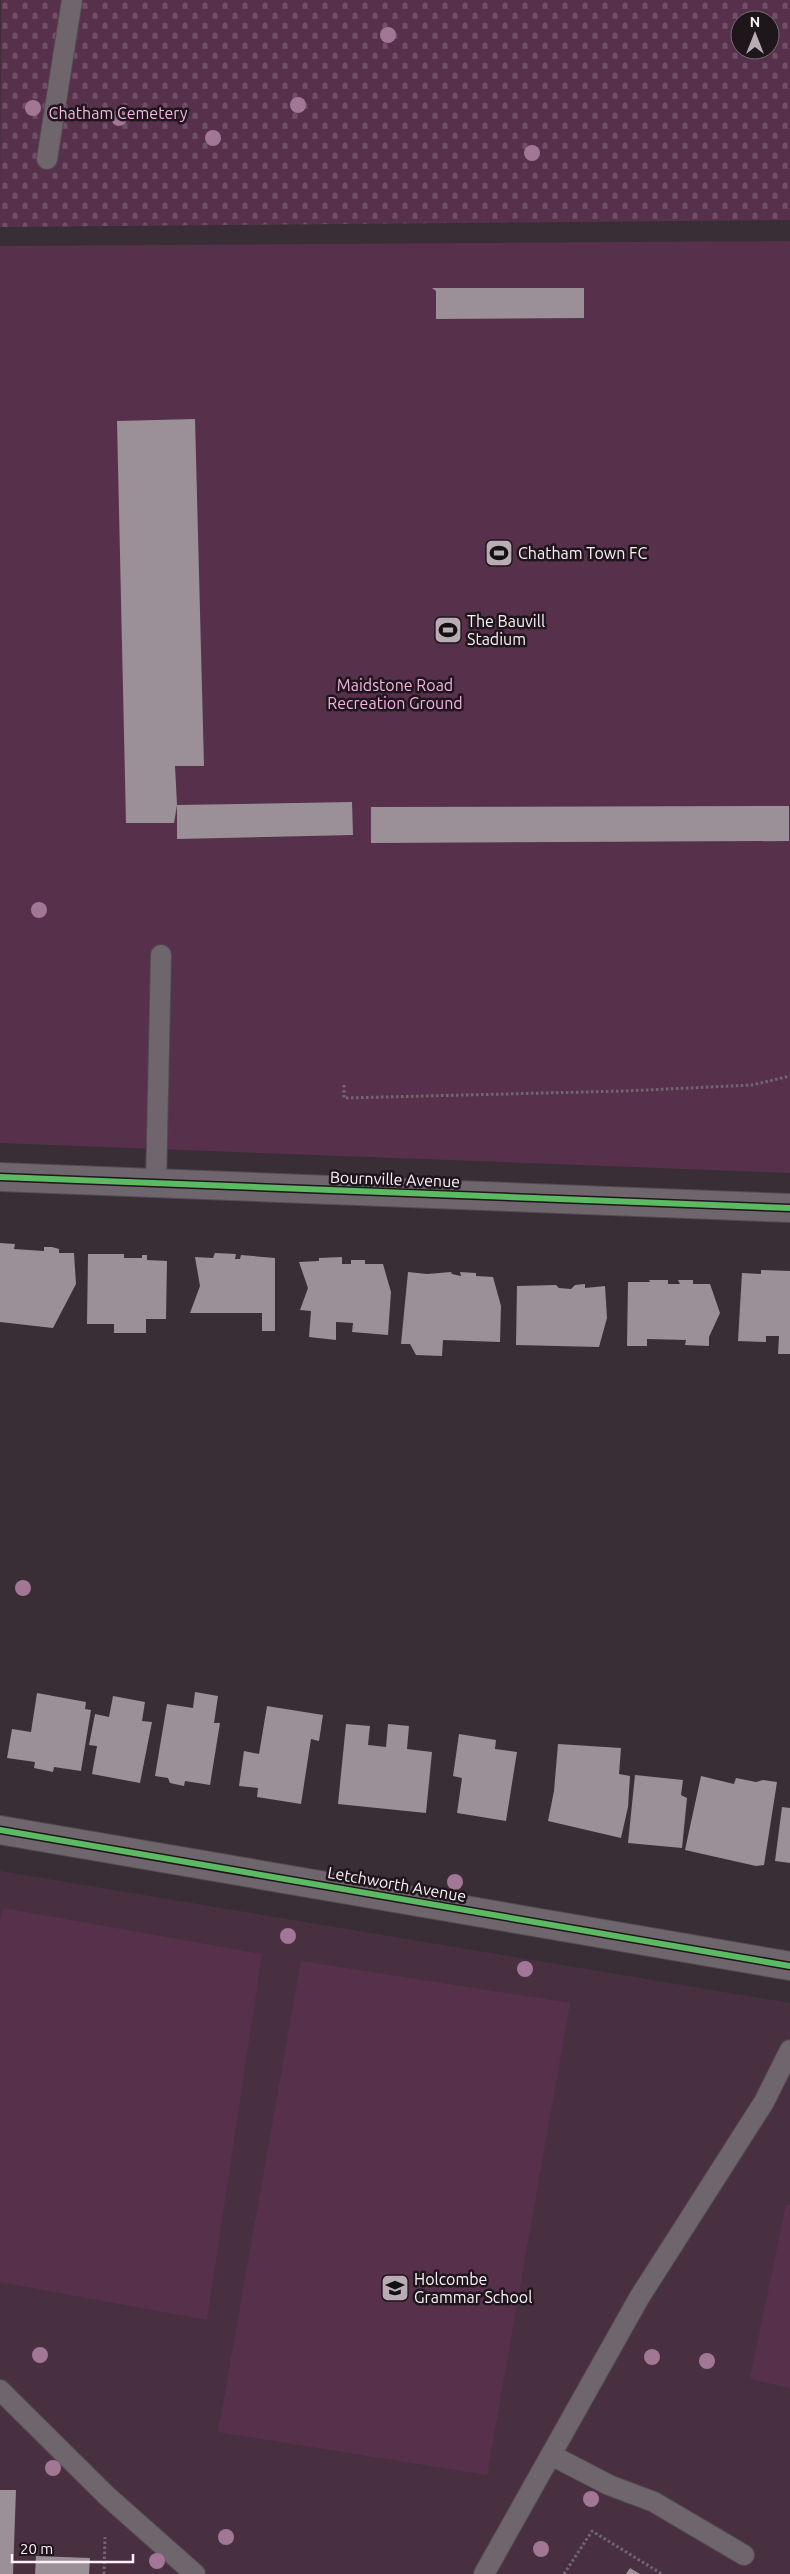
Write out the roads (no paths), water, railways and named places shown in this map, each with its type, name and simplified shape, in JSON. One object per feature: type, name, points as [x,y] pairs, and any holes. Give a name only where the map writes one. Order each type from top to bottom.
[{"type":"street","name":"Bournville Avenue","points":[[0,1177],[790,1208]]},
{"type":"street","name":"Letchworth Avenue","points":[[0,1830],[790,1966]]},
{"type":"lane","points":[[47,159],[72,0]]},
{"type":"lane","points":[[156,1184],[161,955]]},
{"type":"lane","points":[[484,2574],[639,2298],[764,2102],[790,2050]]},
{"type":"lane","points":[[0,2390],[107,2496],[195,2574]]},
{"type":"lane","points":[[551,2455],[609,2486],[654,2502],[744,2555]]},
{"type":"place","name":"Chatham Town FC","points":[[499,553]]},
{"type":"place","name":"The Bauvill Stadium","points":[[448,630]]},
{"type":"place","name":"Holcombe Grammar School","points":[[395,2288]]},
{"type":"park label","name":"Chatham Cemetery","points":[[118,113]]},
{"type":"park label","name":"Maidstone Road Recreation Ground","points":[[395,694]]}]
